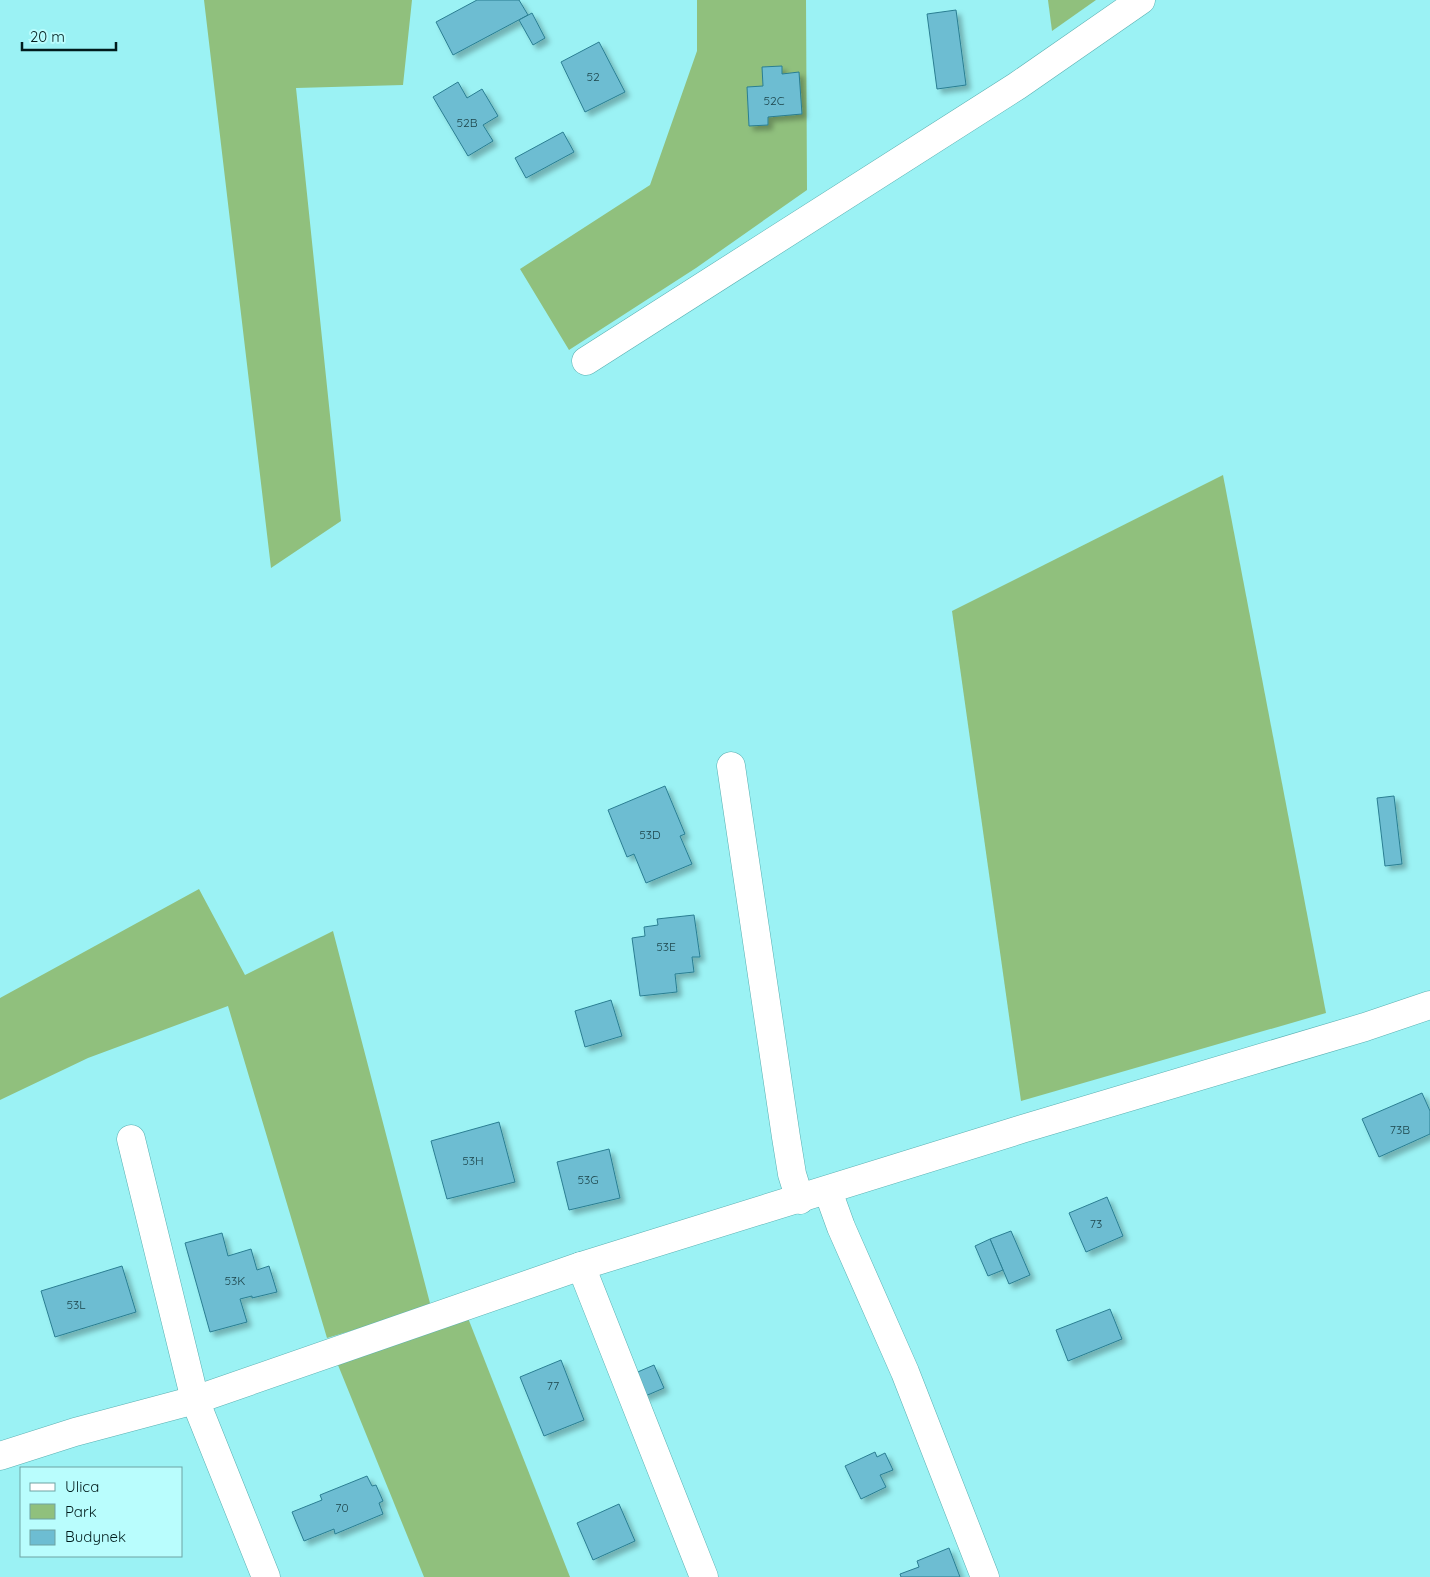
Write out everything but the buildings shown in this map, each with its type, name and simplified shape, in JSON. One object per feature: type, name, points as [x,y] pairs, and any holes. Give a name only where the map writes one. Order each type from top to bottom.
[{"type":"street","points":[[586,361],[1017,86],[1142,0]]},
{"type":"street","points":[[730,766],[786,1137],[792,1174],[800,1200]]},
{"type":"street","points":[[0,1456],[75,1432],[195,1400],[581,1266],[800,1200],[1022,1129],[1365,1027],[1430,1005]]},
{"type":"street","points":[[131,1139],[195,1400],[266,1577]]},
{"type":"street","points":[[828,1191],[841,1226],[905,1372],[985,1577]]},
{"type":"street","points":[[581,1266],[704,1577]]},
{"type":"green space","points":[[204,0],[412,0],[403,85],[296,88],[341,521],[271,568]]},
{"type":"green space","points":[[697,0],[806,0],[807,190],[696,268],[569,350],[520,269],[650,185],[697,51]]},
{"type":"green space","points":[[1048,0],[1096,0],[1052,31]]},
{"type":"green space","points":[[1223,475],[1326,1013],[1021,1101],[952,611]]},
{"type":"green space","points":[[199,889],[245,975],[333,931],[431,1307],[327,1338],[228,1006],[88,1058],[0,1100],[0,998]]},
{"type":"green space","points":[[468,1318],[570,1577],[424,1577],[338,1365]]}]
